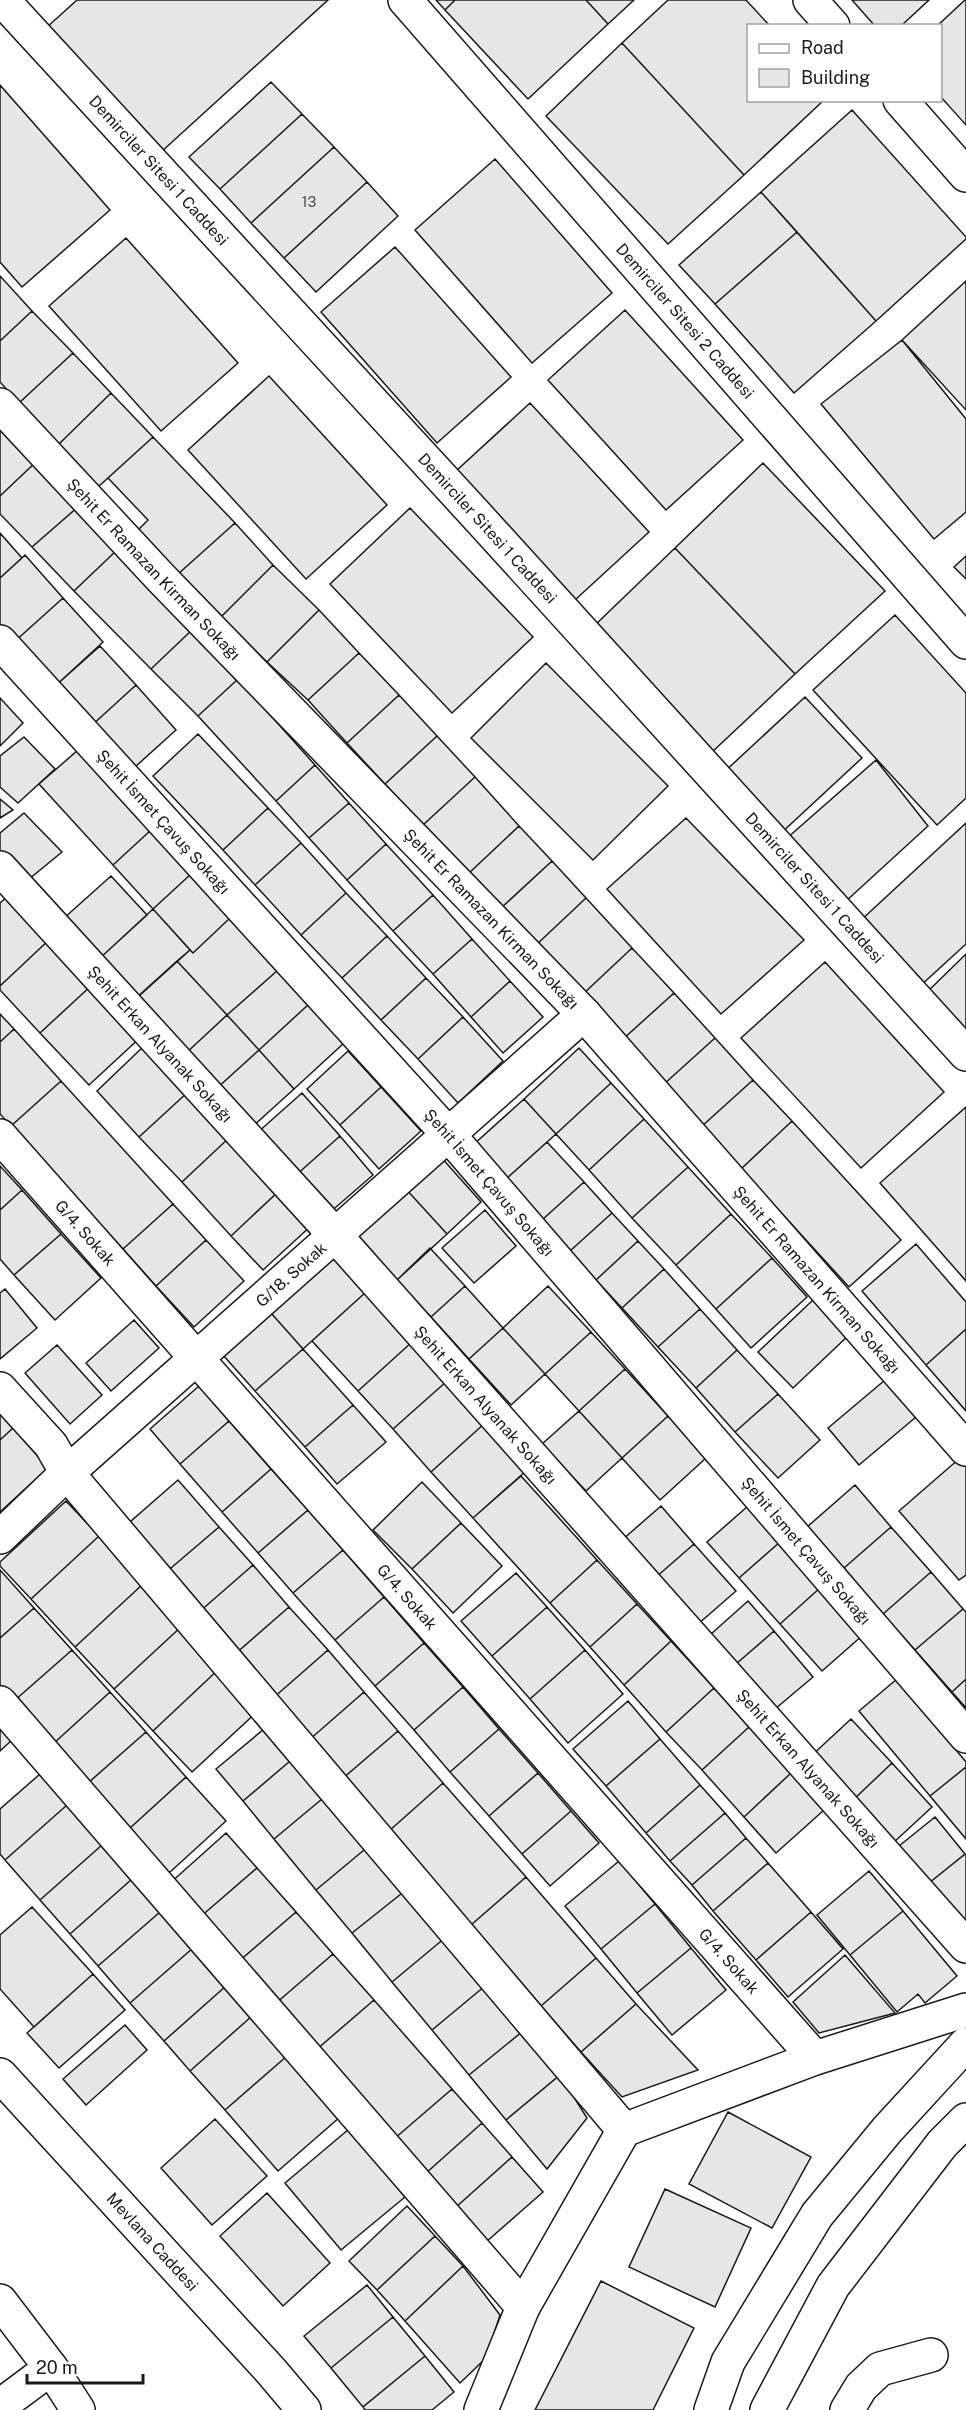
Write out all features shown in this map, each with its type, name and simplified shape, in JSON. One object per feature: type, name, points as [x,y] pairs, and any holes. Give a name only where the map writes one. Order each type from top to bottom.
[{"type":"street","name":"Demirciler Sitesi 2 Caddesi","points":[[405,0],[966,642]]},
{"type":"street","points":[[810,0],[831,24]]},
{"type":"street","name":"Demirciler Sitesi 1 Caddesi","points":[[5,3],[493,533],[966,1054]]},
{"type":"street","points":[[902,102],[966,175]]},
{"type":"street","name":"Şehit Er Ramazan Kirman Sokağı","points":[[0,405],[162,579],[584,1014],[966,1449]]},
{"type":"street","name":"Şehit İsmet Çavuş Sokağı","points":[[0,642],[448,1134],[966,1736]]},
{"type":"street","name":"Şehit Erkan Alyanak Sokağı","points":[[0,868],[335,1235],[966,1946]]},
{"type":"street","name":"G/18. Sokak","points":[[0,1537],[67,1473],[584,1014]]},
{"type":"street","name":"G/4. Sokak","points":[[0,1136],[815,2058]]},
{"type":"street","points":[[0,1389],[51,1445],[67,1473],[624,2130]]},
{"type":"street","points":[[0,1703],[523,2307]]},
{"type":"street","points":[[481,2410],[523,2307],[624,2130],[815,2058],[966,2010]]},
{"type":"street","points":[[711,2410],[728,2362],[817,2216],[887,2130],[966,2044]]},
{"type":"street","name":"Mevlana Caddesi","points":[[0,2076],[272,2371],[304,2410]]},
{"type":"street","points":[[767,2410],[833,2286],[942,2144],[966,2120]]},
{"type":"street","points":[[0,2301],[51,2368],[78,2410]]},
{"type":"street","points":[[847,2410],[861,2387],[880,2369],[931,2355]]},
{"type":"street","points":[[0,2406],[51,2368]]},
{"type":"building","points":[[77,0],[328,0],[160,153],[46,28]]},
{"type":"building","points":[[436,0],[455,0],[445,10]]},
{"type":"building","points":[[455,0],[586,0],[608,24],[528,99],[445,10]]},
{"type":"building","points":[[586,0],[634,0],[608,24]]},
{"type":"building","points":[[668,0],[746,0],[768,24],[747,24],[747,102],[822,102],[744,175],[622,43]]},
{"type":"building","points":[[852,0],[929,0],[903,24],[873,24]]},
{"type":"building","points":[[966,0],[966,125],[942,98],[942,24],[939,24]]},
{"type":"building","points":[[622,43],[744,175],[668,244],[546,116]]},
{"type":"building","points":[[271,82],[302,114],[220,189],[189,157]]},
{"type":"building","points":[[0,85],[110,210],[22,287],[0,262]]},
{"type":"building","points":[[852,110],[966,237],[876,321],[761,192]]},
{"type":"building","points":[[302,114],[334,147],[251,223],[220,189]]},
{"type":"building","points":[[334,147],[367,182],[284,258],[251,223]]},
{"type":"building","points":[[495,159],[612,293],[532,363],[415,230]]},
{"type":"building","points":[[367,182],[398,216],[316,292],[284,258]]},
{"type":"building","points":[[761,192],[797,232],[715,304],[679,265]]},
{"type":"building","points":[[797,232],[876,321],[794,393],[715,304]]},
{"type":"building","points":[[126,238],[238,363],[161,431],[49,306]]},
{"type":"building","points":[[395,247],[511,377],[437,443],[321,312]]},
{"type":"building","points":[[0,276],[32,311],[0,341]]},
{"type":"building","points":[[966,281],[966,410],[902,340]]},
{"type":"building","points":[[625,310],[743,440],[666,510],[548,380]]},
{"type":"building","points":[[32,311],[73,353],[19,403],[0,382],[0,341]]},
{"type":"building","points":[[902,340],[966,419],[966,512],[934,539],[821,404]]},
{"type":"building","points":[[73,353],[111,393],[58,445],[19,403]]},
{"type":"building","points":[[269,376],[387,505],[306,579],[188,450]]},
{"type":"building","points":[[111,393],[153,437],[98,487],[58,445]]},
{"type":"building","points":[[530,403],[649,532],[575,600],[456,471]]},
{"type":"building","points":[[0,419],[38,460],[0,496]]},
{"type":"building","points":[[153,437],[235,523],[177,575],[138,530],[148,520],[108,478]]},
{"type":"building","points":[[38,460],[79,506],[32,547],[0,514],[0,496]]},
{"type":"building","points":[[763,463],[885,591],[795,674],[675,548]]},
{"type":"building","points":[[79,506],[118,549],[74,591],[32,547]]},
{"type":"building","points":[[410,508],[533,637],[452,713],[330,584]]},
{"type":"building","points":[[235,523],[273,565],[221,617],[177,575]]},
{"type":"building","points":[[0,533],[22,558],[0,578]]},
{"type":"building","points":[[675,548],[795,674],[711,753],[592,628]]},
{"type":"building","points":[[118,549],[194,628],[151,669],[74,591]]},
{"type":"building","points":[[25,555],[63,598],[13,643],[0,628],[0,578]]},
{"type":"building","points":[[966,556],[966,579],[954,567]]},
{"type":"building","points":[[273,565],[319,610],[267,662],[221,617]]},
{"type":"building","points":[[63,598],[103,642],[53,688],[13,643]]},
{"type":"building","points":[[319,610],[359,653],[308,700],[267,662]]},
{"type":"building","points":[[895,615],[966,693],[966,798],[937,825],[813,690]]},
{"type":"building","points":[[194,628],[238,679],[198,716],[151,669]]},
{"type":"building","points":[[100,646],[136,685],[90,727],[53,688]]},
{"type":"building","points":[[359,653],[399,695],[347,743],[308,700]]},
{"type":"building","points":[[546,663],[668,786],[593,860],[471,738]]},
{"type":"building","points":[[238,679],[315,765],[276,801],[198,716]]},
{"type":"building","points":[[136,685],[176,730],[125,776],[90,727]]},
{"type":"building","points":[[399,695],[437,736],[385,784],[347,743]]},
{"type":"building","points":[[805,697],[862,758],[779,835],[722,774]]},
{"type":"building","points":[[0,698],[23,723],[0,746]]},
{"type":"building","points":[[198,734],[268,808],[223,850],[153,776]]},
{"type":"building","points":[[437,736],[475,777],[423,825],[385,784]]},
{"type":"building","points":[[24,737],[55,769],[18,803],[0,787],[0,756]]},
{"type":"building","points":[[78,750],[151,830],[113,865],[39,784]]},
{"type":"building","points":[[876,760],[928,826],[845,902],[786,839]]},
{"type":"building","points":[[315,765],[349,803],[309,838],[276,801]]},
{"type":"building","points":[[475,777],[519,826],[468,874],[423,825]]},
{"type":"building","points":[[0,799],[13,810],[0,818]]},
{"type":"building","points":[[349,803],[386,844],[347,880],[309,838]]},
{"type":"building","points":[[268,808],[301,843],[255,885],[223,850]]},
{"type":"building","points":[[24,813],[62,852],[29,879],[0,860],[0,833]]},
{"type":"building","points":[[686,818],[804,940],[721,1014],[607,889]]},
{"type":"building","points":[[966,823],[966,944],[919,987],[859,922]]},
{"type":"building","points":[[519,826],[552,861],[500,909],[468,874]]},
{"type":"building","points":[[151,830],[191,874],[153,909],[113,865]]},
{"type":"building","points":[[301,843],[346,893],[301,935],[255,885]]},
{"type":"building","points":[[386,844],[433,895],[393,931],[347,880]]},
{"type":"building","points":[[552,861],[586,898],[535,946],[500,909]]},
{"type":"building","points":[[191,874],[230,918],[193,953],[153,909]]},
{"type":"building","points":[[111,876],[147,915],[99,959],[63,919]]},
{"type":"building","points":[[346,893],[387,936],[342,978],[301,935]]},
{"type":"building","points":[[10,894],[51,938],[0,986],[0,903]]},
{"type":"building","points":[[433,895],[472,939],[433,974],[393,931]]},
{"type":"building","points":[[586,898],[632,948],[581,996],[535,946]]},
{"type":"building","points":[[153,909],[190,950],[130,1004],[99,959]]},
{"type":"building","points":[[230,918],[278,970],[227,1015],[177,961],[190,950],[193,953]]},
{"type":"building","points":[[387,936],[426,978],[381,1020],[342,978]]},
{"type":"building","points":[[51,938],[93,984],[40,1033],[0,990],[0,986]]},
{"type":"building","points":[[472,939],[510,981],[471,1017],[433,974]]},
{"type":"building","points":[[632,948],[674,993],[622,1040],[581,996]]},
{"type":"building","points":[[966,954],[966,1043],[922,997]]},
{"type":"building","points":[[177,961],[227,1015],[185,1054],[135,999]]},
{"type":"building","points":[[825,962],[944,1092],[861,1168],[741,1038]]},
{"type":"building","points":[[278,970],[309,1004],[259,1050],[227,1015]]},
{"type":"building","points":[[426,978],[463,1017],[418,1059],[381,1020]]},
{"type":"building","points":[[510,981],[543,1017],[503,1053],[471,1017]]},
{"type":"building","points":[[93,984],[142,1036],[89,1085],[40,1033]]},
{"type":"building","points":[[674,993],[715,1038],[663,1085],[622,1040]]},
{"type":"building","points":[[309,1004],[344,1043],[294,1089],[259,1050]]},
{"type":"building","points":[[0,1014],[14,1029],[0,1042]]},
{"type":"building","points":[[227,1015],[259,1050],[216,1089],[185,1054]]},
{"type":"building","points":[[463,1017],[503,1061],[458,1103],[418,1059]]},
{"type":"building","points":[[14,1029],[61,1081],[11,1126],[0,1114],[0,1042]]},
{"type":"building","points":[[715,1038],[753,1080],[701,1127],[663,1085]]},
{"type":"building","points":[[146,1044],[189,1091],[139,1137],[97,1091]]},
{"type":"building","points":[[579,1048],[611,1083],[556,1134],[524,1099]]},
{"type":"building","points":[[259,1050],[294,1089],[251,1128],[216,1089]]},
{"type":"building","points":[[348,1051],[381,1087],[340,1125],[307,1089]]},
{"type":"building","points":[[753,1080],[792,1121],[741,1169],[701,1127]]},
{"type":"building","points":[[61,1081],[173,1204],[123,1249],[11,1126]]},
{"type":"building","points":[[611,1083],[644,1119],[589,1170],[556,1134]]},
{"type":"building","points":[[381,1087],[421,1131],[379,1169],[340,1125]]},
{"type":"building","points":[[189,1091],[231,1136],[182,1182],[139,1137]]},
{"type":"building","points":[[302,1093],[340,1136],[295,1176],[257,1133]]},
{"type":"building","points":[[524,1099],[556,1134],[505,1180],[473,1145]]},
{"type":"building","points":[[966,1107],[966,1281],[880,1183]]},
{"type":"building","points":[[644,1119],[688,1167],[632,1218],[589,1170]]},
{"type":"building","points":[[792,1121],[901,1240],[849,1287],[741,1169]]},
{"type":"building","points":[[231,1136],[281,1189],[231,1236],[182,1182]]},
{"type":"building","points":[[340,1136],[373,1175],[328,1214],[295,1176]]},
{"type":"building","points":[[547,1142],[584,1182],[542,1220],[505,1180]]},
{"type":"building","points":[[440,1156],[481,1202],[447,1234],[405,1188]]},
{"type":"building","points":[[0,1166],[22,1190],[0,1210]]},
{"type":"building","points":[[688,1167],[731,1214],[676,1265],[632,1218]]},
{"type":"building","points":[[584,1182],[612,1213],[570,1251],[542,1220]]},
{"type":"building","points":[[405,1188],[447,1234],[397,1280],[355,1235]]},
{"type":"building","points":[[281,1189],[313,1224],[263,1270],[231,1236]]},
{"type":"building","points":[[22,1190],[61,1234],[14,1275],[0,1259],[0,1210]]},
{"type":"building","points":[[173,1204],[206,1240],[156,1286],[123,1249]]},
{"type":"building","points":[[485,1210],[516,1246],[474,1283],[442,1248]]},
{"type":"building","points":[[612,1213],[638,1241],[596,1280],[570,1251]]},
{"type":"building","points":[[731,1214],[772,1258],[716,1309],[676,1265]]},
{"type":"building","points":[[61,1234],[101,1278],[55,1320],[14,1275]]},
{"type":"building","points":[[206,1240],[244,1281],[194,1327],[156,1286]]},
{"type":"building","points":[[638,1241],[664,1269],[622,1308],[596,1280]]},
{"type":"building","points":[[916,1244],[966,1302],[966,1329],[926,1365],[862,1291]]},
{"type":"building","points":[[430,1248],[465,1286],[431,1317],[397,1280]]},
{"type":"building","points":[[334,1256],[366,1292],[303,1349],[271,1313]]},
{"type":"building","points":[[772,1258],[807,1297],[751,1348],[716,1309]]},
{"type":"building","points":[[664,1269],[700,1309],[658,1347],[622,1308]]},
{"type":"building","points":[[465,1286],[503,1328],[469,1359],[431,1317]]},
{"type":"building","points":[[548,1286],[591,1332],[545,1374],[503,1328]]},
{"type":"building","points":[[5,1289],[37,1328],[0,1359],[0,1293]]},
{"type":"building","points":[[366,1292],[412,1342],[358,1391],[312,1341]]},
{"type":"building","points":[[814,1299],[849,1335],[793,1388],[758,1352]]},
{"type":"building","points":[[700,1309],[737,1350],[696,1388],[658,1347]]},
{"type":"building","points":[[271,1313],[303,1349],[255,1391],[223,1355]]},
{"type":"building","points":[[134,1320],[159,1348],[111,1391],[86,1363]]},
{"type":"building","points":[[503,1328],[545,1374],[511,1405],[469,1359]]},
{"type":"building","points":[[966,1329],[966,1411],[926,1365]]},
{"type":"building","points":[[591,1332],[625,1369],[579,1411],[545,1374]]},
{"type":"building","points":[[412,1342],[447,1381],[393,1429],[358,1391]]},
{"type":"building","points":[[57,1345],[102,1395],[70,1424],[25,1373]]},
{"type":"building","points":[[303,1349],[353,1405],[305,1447],[255,1391]]},
{"type":"building","points":[[737,1350],[778,1394],[735,1432],[696,1388]]},
{"type":"building","points":[[625,1369],[668,1416],[622,1458],[579,1411]]},
{"type":"building","points":[[885,1380],[916,1417],[859,1465],[828,1428]]},
{"type":"building","points":[[447,1381],[485,1423],[431,1472],[393,1429]]},
{"type":"building","points":[[199,1386],[229,1421],[180,1464],[150,1429]]},
{"type":"building","points":[[778,1394],[820,1440],[778,1478],[735,1432]]},
{"type":"building","points":[[353,1405],[386,1442],[337,1484],[305,1447]]},
{"type":"building","points":[[579,1411],[622,1458],[586,1491],[542,1444]]},
{"type":"building","points":[[0,1414],[13,1428],[0,1440]]},
{"type":"building","points":[[668,1416],[706,1458],[660,1500],[622,1458]]},
{"type":"building","points":[[229,1421],[271,1469],[222,1512],[180,1464]]},
{"type":"building","points":[[485,1423],[527,1470],[473,1518],[431,1472]]},
{"type":"building","points":[[13,1428],[48,1468],[0,1512],[0,1440]]},
{"type":"building","points":[[960,1458],[966,1466],[966,1575],[959,1580],[899,1511]]},
{"type":"building","points":[[271,1469],[308,1510],[258,1553],[222,1512]]},
{"type":"building","points":[[521,1476],[597,1560],[550,1603],[473,1518]]},
{"type":"building","points":[[178,1480],[219,1527],[164,1574],[123,1528]]},
{"type":"building","points":[[422,1482],[461,1523],[412,1569],[373,1530]]},
{"type":"building","points":[[855,1485],[891,1527],[844,1568],[807,1527]]},
{"type":"building","points":[[66,1501],[99,1536],[31,1599],[0,1566],[0,1562]]},
{"type":"building","points":[[661,1506],[694,1544],[655,1578],[622,1540]]},
{"type":"building","points":[[748,1506],[780,1542],[739,1578],[707,1542]]},
{"type":"building","points":[[308,1510],[343,1550],[293,1593],[258,1553]]},
{"type":"building","points":[[461,1523],[502,1566],[453,1613],[412,1569]]},
{"type":"building","points":[[219,1527],[253,1565],[198,1613],[164,1574]]},
{"type":"building","points":[[891,1527],[931,1572],[883,1614],[844,1568]]},
{"type":"building","points":[[99,1536],[143,1584],[75,1647],[31,1599]]},
{"type":"building","points":[[780,1542],[821,1587],[780,1624],[739,1578]]},
{"type":"building","points":[[694,1544],[736,1591],[697,1625],[655,1578]]},
{"type":"building","points":[[343,1550],[384,1597],[335,1640],[293,1593]]},
{"type":"building","points":[[597,1560],[637,1604],[590,1647],[550,1603]]},
{"type":"building","points":[[253,1565],[289,1607],[234,1655],[198,1613]]},
{"type":"building","points":[[0,1570],[34,1608],[0,1638]]},
{"type":"building","points":[[931,1572],[963,1609],[915,1650],[883,1614]]},
{"type":"building","points":[[516,1573],[547,1607],[492,1656],[461,1621]]},
{"type":"building","points":[[143,1584],[182,1626],[114,1689],[75,1647]]},
{"type":"building","points":[[821,1587],[863,1635],[822,1671],[780,1624]]},
{"type":"building","points":[[384,1597],[424,1643],[375,1686],[335,1640]]},
{"type":"building","points":[[748,1601],[774,1631],[736,1664],[711,1634]]},
{"type":"building","points":[[637,1604],[671,1641],[624,1685],[590,1647]]},
{"type":"building","points":[[289,1607],[328,1650],[272,1699],[234,1655]]},
{"type":"building","points":[[547,1607],[585,1650],[530,1699],[492,1656]]},
{"type":"building","points":[[34,1608],[72,1650],[14,1701],[0,1685],[0,1638]]},
{"type":"building","points":[[963,1609],[966,1612],[966,1679],[952,1692],[915,1650]]},
{"type":"building","points":[[182,1626],[221,1667],[153,1731],[114,1689]]},
{"type":"building","points":[[774,1631],[813,1677],[775,1709],[736,1664]]},
{"type":"building","points":[[671,1641],[714,1688],[666,1732],[624,1685]]},
{"type":"building","points":[[424,1643],[463,1687],[414,1730],[375,1686]]},
{"type":"building","points":[[72,1650],[110,1692],[53,1744],[14,1701]]},
{"type":"building","points":[[328,1650],[364,1692],[309,1740],[272,1699]]},
{"type":"building","points":[[585,1650],[623,1694],[568,1743],[530,1699]]},
{"type":"building","points":[[221,1667],[260,1709],[192,1772],[153,1731]]},
{"type":"building","points":[[897,1679],[966,1762],[966,1767],[930,1796],[859,1711]]},
{"type":"building","points":[[966,1679],[966,1708],[952,1692]]},
{"type":"building","points":[[463,1687],[499,1729],[450,1772],[414,1730]]},
{"type":"building","points":[[714,1688],[749,1727],[702,1770],[666,1732]]},
{"type":"building","points":[[110,1692],[146,1732],[88,1783],[53,1744]]},
{"type":"building","points":[[364,1692],[398,1731],[342,1779],[309,1740]]},
{"type":"building","points":[[628,1701],[660,1739],[606,1786],[573,1749]]},
{"type":"building","points":[[851,1719],[892,1763],[852,1801],[810,1757]]},
{"type":"building","points":[[270,1724],[296,1756],[243,1801],[216,1769]]},
{"type":"building","points":[[0,1727],[12,1740],[0,1751]]},
{"type":"building","points":[[749,1727],[791,1773],[744,1817],[702,1770]]},
{"type":"building","points":[[499,1729],[538,1773],[489,1816],[450,1772]]},
{"type":"building","points":[[398,1731],[443,1783],[389,1831],[342,1779]]},
{"type":"building","points":[[146,1732],[186,1777],[129,1829],[88,1783]]},
{"type":"building","points":[[660,1739],[700,1785],[646,1833],[606,1786]]},
{"type":"building","points":[[296,1756],[328,1794],[274,1839],[243,1801]]},
{"type":"building","points":[[892,1763],[932,1807],[892,1844],[852,1801]]},
{"type":"building","points":[[966,1767],[966,1839],[930,1796]]},
{"type":"building","points":[[538,1773],[571,1811],[522,1854],[489,1816]]},
{"type":"building","points":[[791,1773],[824,1810],[776,1853],[744,1817]]},
{"type":"building","points":[[40,1774],[67,1805],[5,1860],[0,1854],[0,1809]]},
{"type":"building","points":[[186,1777],[226,1821],[169,1873],[129,1829]]},
{"type":"building","points":[[443,1783],[526,1877],[471,1925],[389,1831]]},
{"type":"building","points":[[700,1785],[725,1813],[670,1861],[646,1833]]},
{"type":"building","points":[[328,1794],[370,1845],[316,1890],[274,1839]]},
{"type":"building","points":[[67,1805],[102,1845],[40,1900],[5,1860]]},
{"type":"building","points":[[571,1811],[599,1843],[550,1886],[522,1854]]},
{"type":"building","points":[[725,1813],[746,1838],[692,1885],[670,1861]]},
{"type":"building","points":[[935,1817],[965,1854],[929,1883],[899,1846]]},
{"type":"building","points":[[226,1833],[257,1868],[199,1918],[169,1884]]},
{"type":"building","points":[[746,1838],[768,1863],[713,1911],[692,1885]]},
{"type":"building","points":[[102,1845],[132,1879],[70,1934],[40,1900]]},
{"type":"building","points":[[370,1845],[406,1890],[352,1933],[316,1890]]},
{"type":"building","points":[[966,1855],[966,1924],[929,1883]]},
{"type":"building","points":[[619,1861],[655,1904],[601,1949],[565,1906]]},
{"type":"building","points":[[768,1863],[811,1912],[756,1960],[713,1911]]},
{"type":"building","points":[[257,1868],[296,1912],[238,1962],[199,1918]]},
{"type":"building","points":[[869,1871],[903,1911],[850,1955],[817,1915]]},
{"type":"building","points":[[526,1877],[596,1958],[541,2006],[471,1925]]},
{"type":"building","points":[[132,1879],[160,1912],[98,1966],[70,1934]]},
{"type":"building","points":[[406,1890],[446,1937],[392,1982],[352,1933]]},
{"type":"building","points":[[655,1904],[691,1948],[637,1993],[601,1949]]},
{"type":"building","points":[[32,1907],[93,1974],[34,2027],[0,1989],[0,1935]]},
{"type":"building","points":[[903,1911],[957,1976],[925,2003],[918,1994],[897,2012],[850,1955]]},
{"type":"building","points":[[160,1912],[193,1948],[130,2003],[98,1966]]},
{"type":"building","points":[[296,1912],[333,1954],[275,2004],[238,1962]]},
{"type":"building","points":[[811,1912],[843,1949],[788,1997],[756,1960]]},
{"type":"building","points":[[446,1937],[485,1986],[432,2030],[392,1982]]},
{"type":"building","points":[[193,1948],[226,1986],[164,2041],[130,2003]]},
{"type":"building","points":[[691,1948],[726,1990],[672,2035],[637,1993]]},
{"type":"building","points":[[333,1954],[374,2000],[316,2050],[275,2004]]},
{"type":"building","points":[[845,1955],[895,2013],[819,2033],[793,2002]]},
{"type":"building","points":[[596,1958],[636,2004],[581,2052],[541,2006]]},
{"type":"building","points":[[93,1974],[125,2010],[59,2068],[27,2033]]},
{"type":"building","points":[[226,1986],[252,2016],[190,2071],[164,2041]]},
{"type":"building","points":[[485,1986],[523,2031],[469,2075],[432,2030]]},
{"type":"building","points":[[374,2000],[452,2089],[394,2139],[316,2050]]},
{"type":"building","points":[[636,2004],[698,2070],[622,2097],[581,2052]]},
{"type":"building","points":[[252,2016],[287,2056],[225,2110],[190,2071]]},
{"type":"building","points":[[125,2025],[147,2050],[86,2105],[63,2079]]},
{"type":"building","points":[[523,2031],[560,2075],[506,2120],[469,2075]]},
{"type":"building","points":[[287,2056],[340,2117],[278,2171],[225,2110]]},
{"type":"building","points":[[560,2075],[587,2118],[547,2169],[506,2120]]},
{"type":"building","points":[[452,2089],[482,2123],[425,2174],[394,2139]]},
{"type":"building","points":[[728,2112],[811,2157],[772,2228],[689,2184]]},
{"type":"building","points":[[215,2119],[267,2176],[212,2225],[161,2168]]},
{"type":"building","points":[[482,2123],[512,2157],[455,2208],[425,2174]]},
{"type":"building","points":[[349,2129],[405,2197],[341,2250],[285,2183]]},
{"type":"building","points":[[512,2157],[543,2192],[486,2242],[455,2208]]},
{"type":"building","points":[[665,2189],[751,2228],[715,2307],[629,2267]]},
{"type":"building","points":[[267,2193],[330,2263],[283,2306],[220,2236]]},
{"type":"building","points":[[407,2206],[435,2236],[377,2290],[349,2261]]},
{"type":"building","points":[[435,2236],[463,2266],[405,2321],[377,2290]]},
{"type":"building","points":[[463,2266],[500,2315],[486,2358],[460,2383],[405,2321]]},
{"type":"building","points":[[601,2281],[694,2328],[653,2410],[535,2410]]},
{"type":"building","points":[[367,2285],[393,2317],[331,2368],[304,2336]]},
{"type":"building","points":[[393,2317],[425,2356],[363,2407],[331,2368]]},
{"type":"building","points":[[425,2356],[454,2392],[432,2410],[365,2410],[363,2407]]}]
